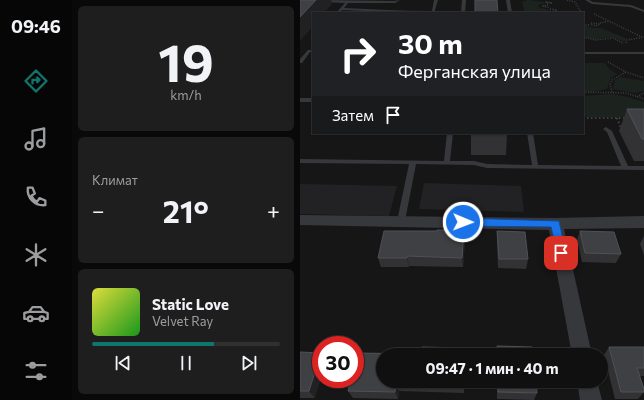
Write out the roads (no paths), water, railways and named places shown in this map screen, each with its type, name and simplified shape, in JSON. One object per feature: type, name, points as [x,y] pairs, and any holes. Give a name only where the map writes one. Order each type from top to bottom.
[{"type":"street","points":[[300,220],[555,224],[644,222]]},
{"type":"street","points":[[555,224],[581,348]]},
{"type":"street","points":[[588,388],[591,400]]},
{"type":"lane","points":[[318,1],[395,2],[398,0]]},
{"type":"lane","points":[[434,12],[436,0]]},
{"type":"lane","points":[[463,12],[464,0]]},
{"type":"lane","points":[[508,0],[510,12]]},
{"type":"lane","points":[[587,0],[592,4],[631,6],[644,11]]},
{"type":"lane","points":[[339,12],[347,2]]},
{"type":"lane","points":[[341,9],[390,10],[400,12]]},
{"type":"lane","points":[[300,62],[311,51]]},
{"type":"lane","points":[[584,53],[644,53]]},
{"type":"lane","points":[[300,100],[312,100]]},
{"type":"lane","points":[[607,129],[625,168]]},
{"type":"lane","points":[[447,162],[450,134]]},
{"type":"lane","points":[[530,134],[535,166]]},
{"type":"lane","points":[[300,161],[447,162],[474,163],[487,166],[644,168]]},
{"type":"lane","points":[[401,221],[414,162]]}]
